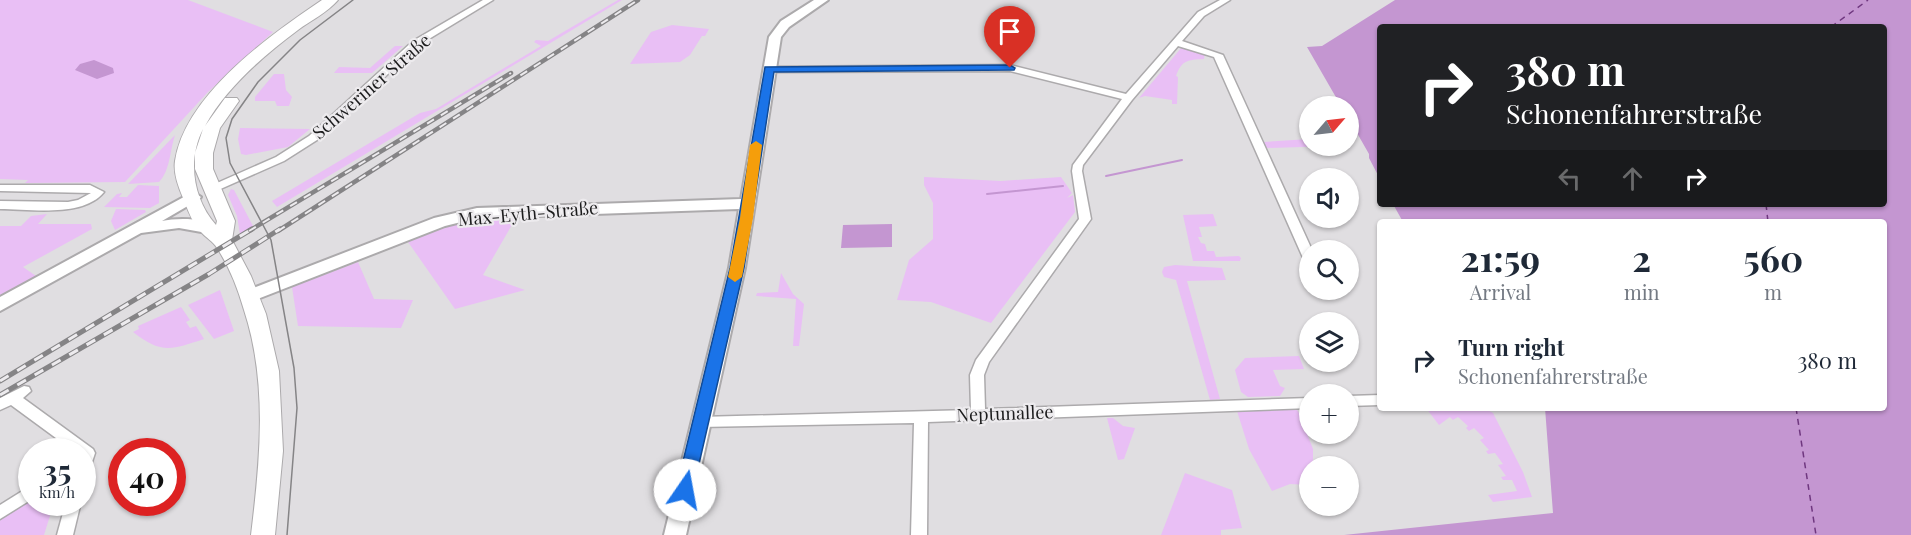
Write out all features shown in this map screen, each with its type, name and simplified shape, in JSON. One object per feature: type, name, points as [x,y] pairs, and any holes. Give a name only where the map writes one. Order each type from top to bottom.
[{"type":"main road","points":[[214,234],[226,221],[204,169],[204,153],[212,128],[219,116],[270,57],[333,1]]},
{"type":"main road","points":[[263,535],[272,464],[272,415],[266,358],[249,296],[193,197],[184,174],[184,160],[190,139],[201,119],[252,61],[297,23],[333,1]]},
{"type":"main road","points":[[193,197],[212,189]]},
{"type":"street","name":"Schweriner Straße","points":[[212,189],[280,159],[316,135],[416,43],[489,0]]},
{"type":"street","points":[[675,535],[699,422],[737,268],[749,204],[757,136],[777,31],[822,0]]},
{"type":"street","points":[[978,414],[977,375],[983,360],[1082,227],[1086,216],[1077,171],[1078,165],[1128,98],[1201,14],[1226,0]]},
{"type":"street","points":[[1176,42],[1218,55],[1301,240]]},
{"type":"street","points":[[769,69],[1010,68],[1128,98]]},
{"type":"street","points":[[0,188],[90,188],[98,192],[92,200],[75,205],[0,205]]},
{"type":"street","points":[[0,305],[193,197]]},
{"type":"street","name":"Max-Eyth-Straße","points":[[249,296],[440,222],[465,215],[602,206],[749,204]]},
{"type":"street","points":[[128,234],[174,224],[214,234]]},
{"type":"street","points":[[12,398],[63,438]]},
{"type":"street","points":[[1359,401],[1377,400]]},
{"type":"street","name":"Neptunallee","points":[[699,422],[921,417],[1299,403]]},
{"type":"street","points":[[919,535],[921,417]]},
{"type":"street","points":[[0,513],[18,501]]},
{"type":"street","points":[[65,535],[70,516]]},
{"type":"shaded area","points":[[0,0],[188,0],[273,32],[208,92],[125,182],[25,183],[28,180],[0,179]]},
{"type":"shaded area","points":[[618,0],[622,0],[277,207],[272,201],[420,113],[436,109],[541,46],[534,42],[536,40],[548,41]]},
{"type":"shaded area","points":[[1395,0],[1911,0],[1911,535],[1344,535],[1553,513],[1545,411],[1887,411],[1887,219],[1401,219],[1395,207],[1887,207],[1887,24],[1377,24],[1377,173],[1359,136],[1359,96],[1335,96],[1307,47],[1322,46]]},
{"type":"shaded area","points":[[672,25],[709,29],[690,55],[680,62],[630,64],[651,32]]},
{"type":"shaded area","points":[[395,46],[403,46],[372,73],[334,73],[339,67],[370,68]]},
{"type":"shaded area","points":[[1182,47],[1205,52],[1204,59],[1186,62],[1178,71],[1176,76],[1178,77],[1177,104],[1172,104],[1172,100],[1145,96],[1139,98]]},
{"type":"shaded area","points":[[94,60],[113,68],[114,73],[97,79],[75,70],[80,64]]},
{"type":"shaded area","points":[[274,74],[284,74],[286,90],[292,97],[289,106],[277,106],[275,101],[255,101],[255,97]]},
{"type":"shaded area","points":[[240,128],[310,129],[288,147],[246,155],[241,154],[238,139]]},
{"type":"shaded area","points":[[175,135],[168,166],[159,182],[128,184]]},
{"type":"shaded area","points":[[1299,140],[1299,147],[1266,148],[1263,142]]},
{"type":"shaded area","points":[[924,177],[1001,181],[1061,177],[1072,193],[1067,198],[1073,195],[1075,212],[991,323],[931,302],[897,300],[909,260],[933,239],[933,203],[924,185]]},
{"type":"shaded area","points":[[138,185],[159,186],[159,203],[150,208],[104,207],[117,194],[122,193],[119,197],[127,197]]},
{"type":"shaded area","points":[[231,189],[234,190],[253,226],[240,234],[237,216],[228,195]]},
{"type":"shaded area","points":[[116,209],[145,210],[146,212],[115,230],[111,221]]},
{"type":"shaded area","points":[[47,214],[38,224],[91,224],[92,229],[23,267],[36,276],[0,295],[0,226],[21,226],[31,216]]},
{"type":"shaded area","points":[[1213,214],[1217,226],[1199,227],[1202,237],[1198,237],[1201,243],[1205,244],[1207,251],[1214,251],[1216,257],[1239,256],[1240,261],[1193,261],[1183,215]]},
{"type":"shaded area","points":[[517,216],[483,275],[525,290],[455,309],[408,242],[457,223]]},
{"type":"shaded area","points":[[892,224],[892,247],[841,248],[843,225]]},
{"type":"shaded area","points":[[358,262],[374,299],[413,300],[401,328],[298,326],[292,287]]},
{"type":"shaded area","points":[[1175,265],[1222,268],[1226,280],[1187,281],[1220,399],[1210,400],[1176,280],[1164,277],[1162,272],[1164,267]]},
{"type":"shaded area","points":[[781,273],[793,294],[804,304],[799,346],[793,346],[796,299],[756,296],[757,293],[778,292]]},
{"type":"shaded area","points":[[220,290],[234,331],[214,339],[188,305]]},
{"type":"shaded area","points":[[181,307],[190,320],[186,322],[190,328],[196,326],[204,339],[183,346],[167,348],[151,344],[133,332],[139,329],[138,326]]},
{"type":"shaded area","points":[[1299,356],[1299,369],[1273,370],[1280,386],[1285,388],[1280,396],[1248,397],[1241,392],[1235,370],[1245,358]]},
{"type":"shaded area","points":[[1294,408],[1298,411],[1299,444],[1311,444],[1313,449],[1313,456],[1299,456],[1299,484],[1290,484],[1272,491],[1249,449],[1237,411]]},
{"type":"shaded area","points":[[1428,411],[1489,411],[1493,413],[1523,472],[1532,497],[1493,502],[1488,495],[1517,491],[1512,480],[1503,480],[1501,477],[1506,476],[1498,465],[1503,464],[1495,453],[1488,454],[1486,451],[1489,450],[1480,440],[1484,438],[1474,428],[1469,431],[1466,428],[1468,426],[1458,417],[1453,420],[1450,417],[1439,425]]},
{"type":"shaded area","points":[[1107,418],[1113,418],[1123,426],[1135,428],[1124,459],[1118,460]]},
{"type":"shaded area","points":[[1185,473],[1232,490],[1242,528],[1221,530],[1221,535],[1161,535]]},
{"type":"shaded area","points":[[18,503],[18,516],[50,516],[44,535],[0,535],[0,515]]},
{"type":"waterway","points":[[1106,176],[1182,160]]},
{"type":"waterway","points":[[987,194],[1063,186]]},
{"type":"ferry route","points":[[1835,24],[1868,0]]},
{"type":"ferry route","points":[[1766,207],[1768,219]]},
{"type":"ferry route","points":[[1796,411],[1816,535]]},
{"type":"tram line","points":[[287,535],[297,408],[294,368],[271,240],[230,163],[226,138],[232,119],[258,82],[300,40],[353,0]]},
{"type":"railway","points":[[278,231],[638,0]]},
{"type":"railway","points":[[249,231],[511,73]]},
{"type":"railway","points":[[0,381],[252,229]]},
{"type":"railway","points":[[0,395],[209,274],[280,229]]},
{"type":"slow traffic","points":[[735,277],[747,218],[756,145]]},
{"type":"route","points":[[685,490],[747,218],[759,123],[769,69],[1010,68]]}]
